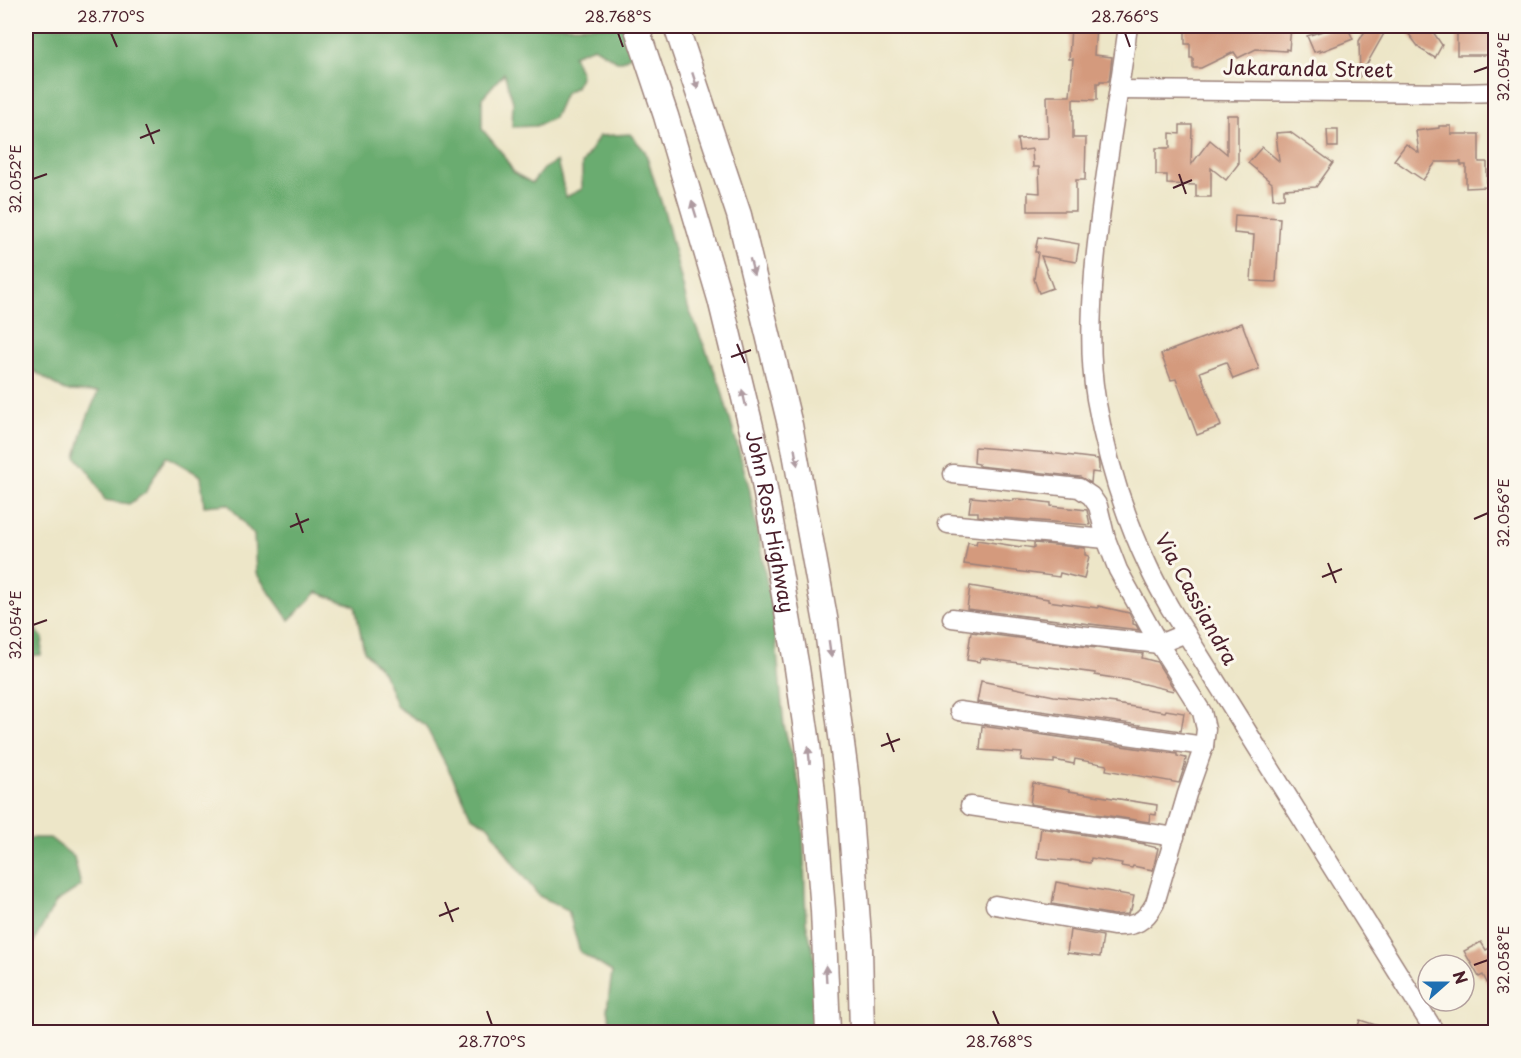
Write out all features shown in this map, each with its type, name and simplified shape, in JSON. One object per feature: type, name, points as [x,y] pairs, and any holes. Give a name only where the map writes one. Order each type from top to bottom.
[{"type":"main road","name":"John Ross Highway","points":[[636,26],[666,116],[720,299],[762,472],[797,668],[808,744],[822,899],[828,1032]]},
{"type":"main road","name":"John Ross Highway","points":[[676,26],[739,215],[790,424],[826,623],[848,789],[860,949],[862,1032]]},
{"type":"street","name":"Via Cassiandra","points":[[1128,26],[1100,214],[1093,295],[1092,362],[1096,399],[1120,497],[1149,570],[1186,633],[1435,1032]]},
{"type":"street","name":"Jakaranda Street","points":[[1119,90],[1496,92]]},
{"type":"street","points":[[953,474],[1078,488],[1091,496],[1098,506],[1112,558],[1159,644],[1204,718],[1206,729],[1204,746],[1187,794],[1155,903],[1149,914],[1142,920],[1133,925],[1113,926],[995,905]]},
{"type":"street","points":[[948,524],[1106,539]]},
{"type":"street","points":[[952,618],[1159,644],[1186,633]]},
{"type":"street","points":[[959,711],[1204,746]]},
{"type":"street","points":[[970,806],[1175,837]]},
{"type":"green space","points":[[26,26],[623,26],[633,53],[623,61],[617,61],[594,47],[573,55],[581,74],[576,87],[565,93],[554,118],[536,126],[512,127],[513,102],[504,73],[482,98],[482,129],[502,153],[514,173],[532,183],[543,169],[557,161],[566,197],[582,189],[582,164],[599,136],[630,134],[645,151],[665,214],[688,307],[720,384],[749,487],[774,620],[784,726],[802,795],[806,922],[820,979],[823,1032],[612,1032],[607,1010],[612,972],[580,952],[568,910],[539,896],[512,862],[489,826],[471,816],[425,725],[397,707],[383,672],[364,651],[355,606],[316,592],[289,620],[256,573],[254,535],[228,504],[204,506],[201,476],[166,456],[145,493],[129,504],[105,500],[89,472],[76,457],[85,423],[98,392],[65,391],[34,371],[26,372]]},
{"type":"green space","points":[[26,619],[43,638],[41,655],[26,656]]},
{"type":"green space","points":[[26,838],[50,838],[74,857],[81,886],[56,902],[26,956]]},
{"type":"building","points":[[1071,26],[1096,26],[1094,55],[1112,57],[1109,81],[1097,83],[1097,100],[1073,99],[1073,138],[1086,138],[1085,180],[1076,180],[1076,211],[1028,211],[1028,192],[1040,193],[1039,167],[1033,167],[1032,149],[1019,151],[1017,139],[1048,138],[1047,96],[1070,96],[1073,59],[1069,59]]},
{"type":"building","points":[[1185,26],[1291,26],[1289,50],[1256,49],[1238,58],[1234,52],[1201,68],[1193,68],[1190,44],[1185,44]]},
{"type":"building","points":[[1338,26],[1347,26],[1353,39],[1320,52],[1320,50],[1314,52],[1307,36]]},
{"type":"building","points":[[1368,26],[1379,26],[1386,30],[1360,76],[1359,41]]},
{"type":"building","points":[[1403,26],[1429,26],[1442,45],[1435,58],[1420,49]]},
{"type":"building","points":[[1457,26],[1490,26],[1490,55],[1457,55]]},
{"type":"building","points":[[1227,115],[1238,115],[1239,163],[1226,180],[1211,168],[1211,197],[1196,197],[1196,185],[1167,184],[1167,175],[1156,175],[1156,148],[1170,148],[1170,133],[1180,134],[1180,125],[1192,125],[1191,165],[1210,140],[1227,154]]},
{"type":"building","points":[[1439,126],[1451,126],[1451,134],[1479,134],[1479,162],[1487,162],[1487,187],[1466,188],[1466,165],[1461,165],[1461,162],[1436,162],[1423,180],[1394,160],[1406,144],[1419,153],[1416,131],[1439,128]]},
{"type":"building","points":[[1327,130],[1338,130],[1338,147],[1328,147]]},
{"type":"building","points":[[1290,132],[1333,163],[1316,187],[1284,189],[1284,198],[1273,199],[1272,183],[1248,163],[1262,147],[1279,161],[1276,133]]},
{"type":"building","points":[[1235,215],[1280,218],[1276,282],[1251,281],[1254,235],[1234,233]]},
{"type":"building","points":[[1038,237],[1079,244],[1076,262],[1041,256],[1053,288],[1039,293],[1034,279]]},
{"type":"building","points":[[1242,323],[1259,369],[1233,379],[1226,362],[1200,372],[1221,426],[1197,435],[1176,379],[1171,380],[1161,354]]},
{"type":"building","points":[[975,447],[1098,459],[1099,473],[1092,472],[1091,483],[1080,477],[979,466],[974,463]]},
{"type":"building","points":[[971,497],[1013,501],[1013,499],[1019,499],[1051,503],[1051,506],[1087,510],[1090,525],[978,516],[978,512],[969,512]]},
{"type":"building","points":[[977,540],[1034,548],[1034,543],[1085,548],[1085,555],[1089,556],[1084,579],[1060,573],[1059,577],[964,564],[968,542],[976,544]]},
{"type":"building","points":[[970,586],[1129,613],[1133,624],[1139,630],[967,609]]},
{"type":"building","points":[[971,632],[1143,654],[1142,658],[1157,662],[1174,689],[1173,691],[1095,675],[1095,673],[981,658],[980,662],[967,660]]},
{"type":"building","points":[[981,681],[1054,696],[1184,713],[1181,731],[977,702]]},
{"type":"building","points":[[982,726],[1177,754],[1177,756],[1186,758],[1185,765],[1179,783],[1106,770],[1107,765],[1075,759],[1074,764],[1054,760],[1054,763],[1021,760],[1022,753],[980,750]]},
{"type":"building","points":[[1033,783],[1157,805],[1156,815],[1150,814],[1149,822],[1030,804]]},
{"type":"building","points":[[1041,828],[1158,848],[1153,870],[1121,866],[1122,863],[1091,858],[1090,863],[1037,858]]},
{"type":"building","points":[[1056,882],[1134,896],[1131,910],[1128,914],[1114,915],[1052,904]]},
{"type":"building","points":[[1070,930],[1103,936],[1100,957],[1067,953]]},
{"type":"building","points":[[1481,942],[1486,950],[1496,945],[1496,1000],[1483,975],[1479,977],[1476,972],[1476,953],[1464,951]]},
{"type":"building","points":[[1360,1020],[1391,1030],[1391,1032],[1356,1032]]}]
